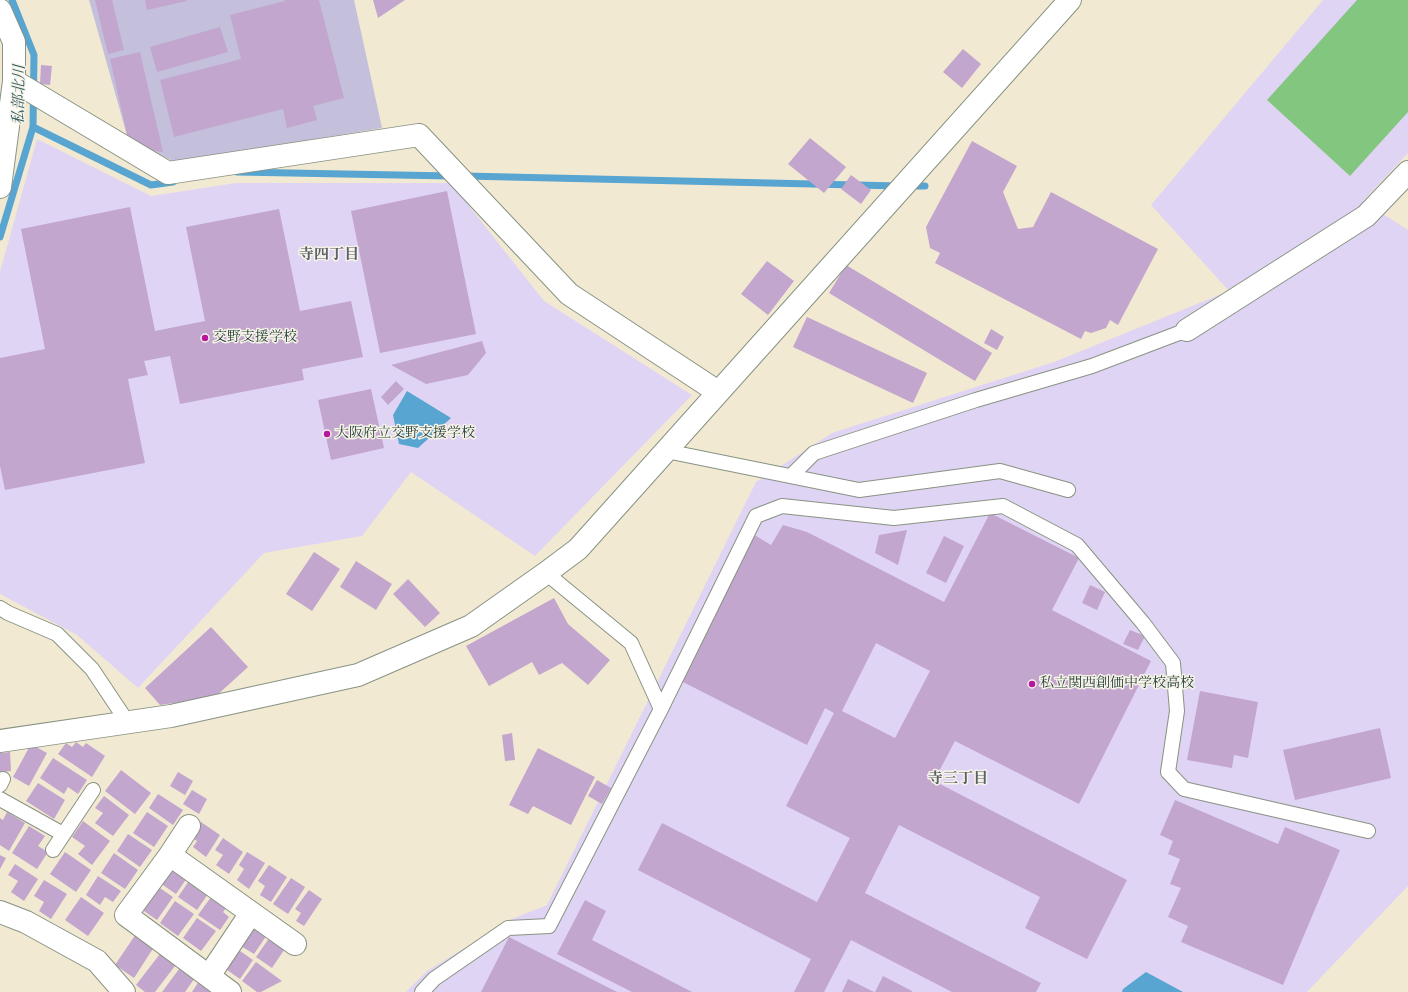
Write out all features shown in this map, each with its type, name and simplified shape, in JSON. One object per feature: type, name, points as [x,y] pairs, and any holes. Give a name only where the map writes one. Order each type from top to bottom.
[{"type":"street","points":[[0,741],[171,716],[358,675],[472,626],[578,549],[1070,0]]},
{"type":"street","points":[[0,10],[14,42],[19,84],[0,187]]},
{"type":"street","points":[[19,84],[168,173],[419,135],[569,294],[718,392]]},
{"type":"street","points":[[1187,330],[1366,216],[1408,172]]},
{"type":"street","points":[[189,826],[170,855],[126,915],[230,992]]},
{"type":"street","points":[[170,855],[295,944]]},
{"type":"street","points":[[0,912],[26,922],[97,961],[124,992]]},
{"type":"street","points":[[208,976],[251,913]]},
{"type":"lane","points":[[791,476],[814,453],[976,400],[1092,366],[1187,330]]},
{"type":"lane","points":[[666,451],[859,490],[1000,471],[1068,490]]},
{"type":"lane","points":[[422,992],[434,979],[508,928],[550,926],[661,709],[756,516],[782,506],[894,518],[1003,506],[1077,545],[1173,663],[1177,711],[1168,772],[1184,788],[1368,831]]},
{"type":"lane","points":[[546,573],[631,643],[661,709]]},
{"type":"lane","points":[[0,608],[56,634],[92,669],[128,723]]},
{"type":"lane","points":[[54,850],[93,790]]},
{"type":"lane","points":[[0,799],[63,834]]},
{"type":"shaded area","points":[[89,0],[354,0],[382,128],[175,162],[128,139]]},
{"type":"shaded area","name":"私立関西創価中学校高校","points":[[1323,0],[1408,0],[1408,153],[1363,201],[1408,230],[1408,886],[1307,992],[406,992],[427,971],[512,919],[547,905],[756,482],[832,433],[1054,362],[1229,291],[1151,205]]},
{"type":"shaded area","name":"大阪府立交野支援学校","points":[[37,139],[151,196],[236,183],[451,183],[544,301],[692,395],[535,556],[411,472],[362,536],[264,553],[138,688],[77,635],[0,594],[0,272]]},
{"type":"green space","points":[[1357,0],[1408,0],[1408,112],[1350,176],[1267,100]]},
{"type":"water","points":[[407,391],[451,418],[418,448],[399,444],[393,415]]},
{"type":"water","points":[[1146,972],[1183,992],[1122,992],[1123,989]]},
{"type":"building","points":[[95,0],[112,0],[124,50],[108,54]]},
{"type":"building","points":[[145,0],[186,0],[187,1],[147,10]]},
{"type":"building","points":[[284,0],[319,0],[344,98],[313,106],[317,120],[287,128],[283,109],[174,137],[160,80],[241,59],[230,15],[285,1]]},
{"type":"building","points":[[373,0],[405,0],[378,18]]},
{"type":"building","points":[[220,27],[228,52],[157,72],[150,47]]},
{"type":"building","points":[[963,49],[981,64],[962,88],[943,72]]},
{"type":"building","points":[[140,52],[163,152],[130,148],[110,59]]},
{"type":"building","points":[[41,65],[52,66],[50,85],[40,84]]},
{"type":"building","points":[[810,138],[846,167],[824,193],[788,164]]},
{"type":"building","points":[[972,141],[1017,166],[1003,192],[1018,229],[1033,227],[1051,192],[1158,249],[1118,325],[1110,320],[1106,328],[1091,333],[1085,331],[1081,339],[935,263],[940,253],[930,248],[926,227]]},
{"type":"building","points":[[851,175],[871,190],[861,204],[841,189]]},
{"type":"building","points":[[447,191],[476,334],[380,353],[351,211]]},
{"type":"building","points":[[130,207],[155,331],[205,321],[186,227],[279,209],[300,311],[351,301],[363,357],[302,369],[304,380],[180,404],[170,356],[144,361],[148,375],[128,379],[145,463],[5,490],[0,466],[0,358],[45,349],[21,229]]},
{"type":"building","points":[[767,261],[794,281],[768,315],[741,294]]},
{"type":"building","points":[[846,265],[992,353],[975,381],[829,293]]},
{"type":"building","points":[[807,317],[927,373],[913,403],[793,347]]},
{"type":"building","points":[[991,329],[1004,337],[997,350],[984,343]]},
{"type":"building","points":[[482,341],[486,353],[468,375],[426,384],[391,365]]},
{"type":"building","points":[[396,381],[404,389],[388,405],[381,397]]},
{"type":"building","points":[[371,389],[384,448],[331,460],[318,400]]},
{"type":"building","points":[[990,513],[1079,558],[1052,610],[1151,661],[1079,804],[955,741],[934,781],[1127,880],[1087,959],[1025,928],[1040,897],[899,825],[865,893],[1041,983],[1036,992],[952,992],[851,940],[824,992],[794,992],[811,959],[638,870],[662,823],[817,902],[850,838],[786,806],[834,713],[825,708],[807,745],[679,680],[753,534],[771,545],[783,525],[807,532],[944,602]],"holes":[[[876,643],[930,671],[895,738],[842,711]]]},
{"type":"building","points":[[907,530],[898,565],[875,553],[879,535]]},
{"type":"building","points":[[944,536],[964,546],[946,583],[926,573]]},
{"type":"building","points":[[314,552],[340,569],[312,611],[286,594]]},
{"type":"building","points":[[356,561],[392,584],[376,610],[340,587]]},
{"type":"building","points":[[408,579],[440,613],[425,627],[393,594]]},
{"type":"building","points":[[1090,585],[1105,592],[1097,610],[1082,603]]},
{"type":"building","points":[[554,598],[568,624],[610,660],[588,685],[562,663],[539,675],[532,662],[489,686],[466,646]]},
{"type":"building","points":[[211,627],[248,667],[215,697],[160,705],[145,688]]},
{"type":"building","points":[[1130,630],[1145,636],[1138,650],[1123,644]]},
{"type":"building","points":[[1200,691],[1258,702],[1248,758],[1234,755],[1232,768],[1187,760]]},
{"type":"building","points":[[1380,728],[1391,778],[1295,800],[1283,750]]},
{"type":"building","points":[[512,733],[515,760],[505,761],[502,735]]},
{"type":"building","points":[[76,742],[83,747],[86,743],[105,756],[92,777],[58,754],[66,743],[72,747]]},
{"type":"building","points":[[31,744],[47,753],[29,786],[13,777]]},
{"type":"building","points":[[538,748],[595,777],[571,825],[533,806],[528,814],[509,805]]},
{"type":"building","points":[[10,752],[11,771],[0,772],[0,753]]},
{"type":"building","points":[[53,758],[87,780],[78,794],[68,787],[64,794],[40,778]]},
{"type":"building","points":[[121,770],[151,793],[135,814],[105,791]]},
{"type":"building","points":[[178,772],[193,781],[185,795],[170,786]]},
{"type":"building","points":[[597,780],[611,788],[602,804],[588,796]]},
{"type":"building","points":[[38,783],[65,800],[54,819],[26,801]]},
{"type":"building","points":[[192,790],[207,799],[199,814],[183,804]]},
{"type":"building","points":[[158,794],[183,810],[173,825],[149,808]]},
{"type":"building","points":[[104,796],[129,815],[113,836],[95,823],[103,813],[95,808]]},
{"type":"building","points":[[1175,800],[1278,844],[1285,827],[1340,850],[1283,985],[1181,942],[1188,926],[1168,917],[1181,888],[1170,884],[1180,859],[1168,854],[1173,841],[1160,835]]},
{"type":"building","points":[[7,812],[25,823],[9,851],[0,845],[0,818],[3,820]]},
{"type":"building","points":[[147,812],[168,826],[154,847],[133,833]]},
{"type":"building","points":[[198,820],[220,835],[206,857],[193,847],[197,841],[188,835]]},
{"type":"building","points":[[83,821],[110,841],[92,865],[78,854],[85,846],[72,837]]},
{"type":"building","points":[[29,826],[45,836],[38,846],[48,852],[37,869],[12,853]]},
{"type":"building","points":[[128,834],[152,850],[140,867],[117,851]]},
{"type":"building","points":[[223,838],[243,852],[229,874],[216,865],[223,855],[215,850]]},
{"type":"building","points":[[65,852],[91,870],[76,892],[50,874]]},
{"type":"building","points":[[247,852],[265,863],[249,889],[237,880],[244,869],[239,865]]},
{"type":"building","points":[[114,853],[138,870],[125,889],[101,873]]},
{"type":"building","points":[[0,855],[6,858],[0,869]]},
{"type":"building","points":[[170,863],[189,875],[176,894],[157,881]]},
{"type":"building","points":[[15,864],[38,879],[24,901],[11,892],[18,881],[8,875]]},
{"type":"building","points":[[269,865],[287,877],[271,902],[260,895],[265,886],[258,881]]},
{"type":"building","points":[[98,876],[121,891],[113,902],[105,897],[100,905],[86,895]]},
{"type":"building","points":[[191,878],[210,891],[197,910],[178,897]]},
{"type":"building","points":[[291,878],[305,887],[288,914],[273,904]]},
{"type":"building","points":[[44,880],[67,894],[51,919],[39,911],[44,902],[34,896]]},
{"type":"building","points":[[154,884],[173,897],[157,920],[138,907]]},
{"type":"building","points":[[309,890],[322,899],[304,926],[296,921],[301,913],[295,909]]},
{"type":"building","points":[[214,893],[229,904],[223,912],[229,917],[220,930],[198,915]]},
{"type":"building","points":[[81,897],[104,913],[88,936],[65,920]]},
{"type":"building","points":[[585,900],[606,911],[592,940],[692,992],[632,992],[557,954]]},
{"type":"building","points":[[175,901],[194,914],[178,936],[160,923]]},
{"type":"building","points":[[197,918],[216,931],[201,951],[183,938]]},
{"type":"building","points":[[250,920],[269,932],[254,954],[236,943]]},
{"type":"building","points":[[136,934],[154,947],[134,978],[115,965]]},
{"type":"building","points":[[270,937],[286,947],[272,968],[256,957]]},
{"type":"building","points":[[509,937],[617,992],[481,992]]},
{"type":"building","points":[[233,946],[253,960],[240,979],[220,965]]},
{"type":"building","points":[[163,950],[178,962],[155,992],[145,992],[136,985]]},
{"type":"building","points":[[256,962],[282,981],[261,992],[257,992],[242,981]]},
{"type":"building","points":[[182,965],[197,975],[185,992],[162,992]]},
{"type":"building","points":[[883,976],[912,991],[912,992],[875,992]]},
{"type":"building","points":[[848,979],[874,992],[842,992]]},
{"type":"building","points":[[199,981],[215,992],[192,992]]},
{"type":"waterway","name":"私部北川","points":[[0,237],[33,127],[34,55],[12,0]]},
{"type":"waterway","points":[[33,127],[151,185],[173,182]]},
{"type":"waterway","points":[[237,172],[451,176]]},
{"type":"waterway","points":[[465,176],[899,186]]},
{"type":"waterway","points":[[909,186],[925,186]]},
{"type":"place","name":"交野支援学校","points":[[205,338]]},
{"type":"place","name":"大阪府立交野支援学校","points":[[327,434]]},
{"type":"place","name":"私立関西創価中学校高校","points":[[1032,684]]},
{"type":"district","name":"寺四丁目","points":[[329,255]]},
{"type":"district","name":"寺三丁目","points":[[958,779]]}]
